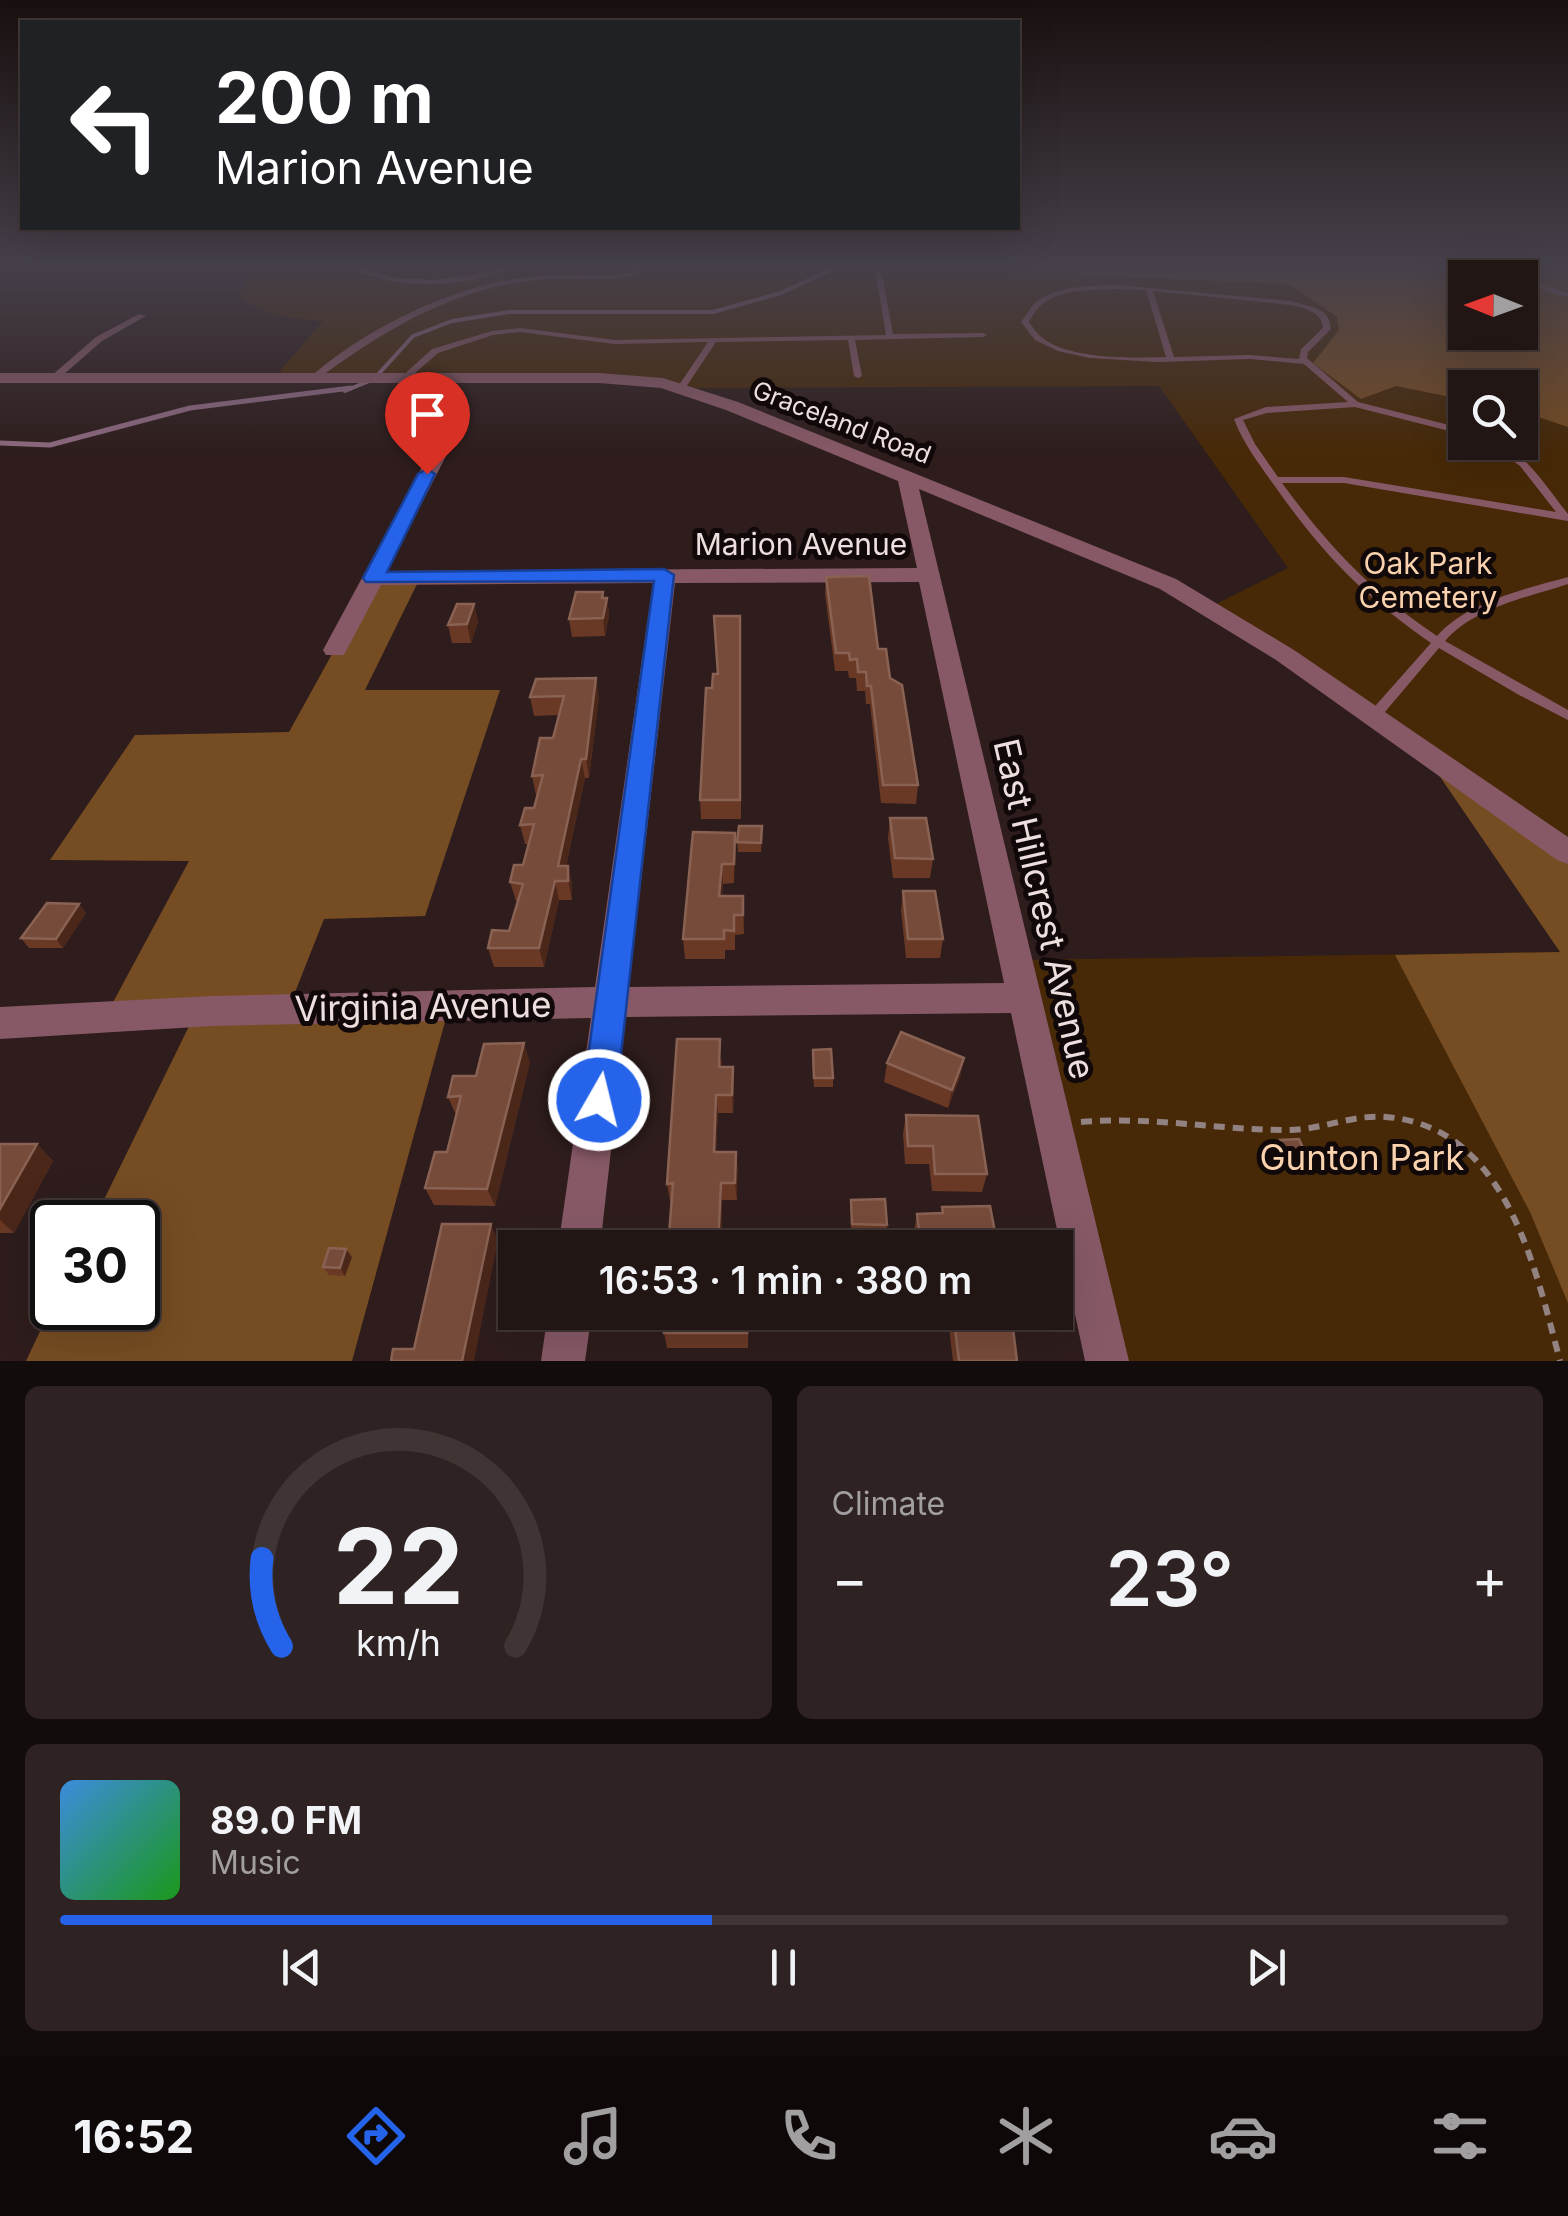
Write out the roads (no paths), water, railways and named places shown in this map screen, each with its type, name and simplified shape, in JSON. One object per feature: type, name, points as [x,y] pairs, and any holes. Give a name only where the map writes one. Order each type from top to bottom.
[{"type":"street","name":"Graceland Road","points":[[0,378],[621,378],[682,388],[906,474],[1168,584],[1255,636],[1568,852]]},
{"type":"street","points":[[335,650],[437,456]]},
{"type":"street","name":"East Hillcrest Avenue","points":[[906,474],[1108,1361]]},
{"type":"street","points":[[581,1230],[664,575]]},
{"type":"street","name":"Marion Avenue","points":[[374,578],[930,575]]},
{"type":"street","name":"Virginia Avenue","points":[[0,1023],[212,1012],[612,1002],[1026,998]]},
{"type":"street","points":[[563,1361],[567,1330]]},
{"type":"lane","points":[[53,379],[99,339],[120,328]]},
{"type":"lane","points":[[312,379],[364,339],[389,328]]},
{"type":"lane","points":[[888,328],[890,337]]},
{"type":"lane","points":[[1028,328],[1064,352],[1170,358],[1247,356],[1304,362],[1355,404]]},
{"type":"lane","points":[[1161,328],[1170,358]]},
{"type":"lane","points":[[1304,362],[1304,351],[1327,328]]},
{"type":"lane","points":[[403,379],[435,351],[492,332],[520,330],[615,342],[983,336]]},
{"type":"lane","points":[[852,338],[858,376]]},
{"type":"lane","points":[[682,388],[714,340]]},
{"type":"lane","points":[[1448,428],[1355,404],[1266,410],[1238,419],[1275,480],[1347,572],[1436,646],[1568,716]]},
{"type":"lane","points":[[1517,460],[1567,518]]},
{"type":"lane","points":[[1275,480],[1344,480],[1567,518]]},
{"type":"lane","points":[[1374,716],[1454,624],[1486,607],[1568,580]]},
{"type":"waterway","points":[[345,391],[374,379],[413,336],[435,328]]},
{"type":"waterway","points":[[0,443],[50,445],[190,408],[351,388]]},
{"type":"park label","name":"Oak Park Cemetery","points":[[1428,581]]},
{"type":"park label","name":"Gunton Park","points":[[1362,1158]]}]
